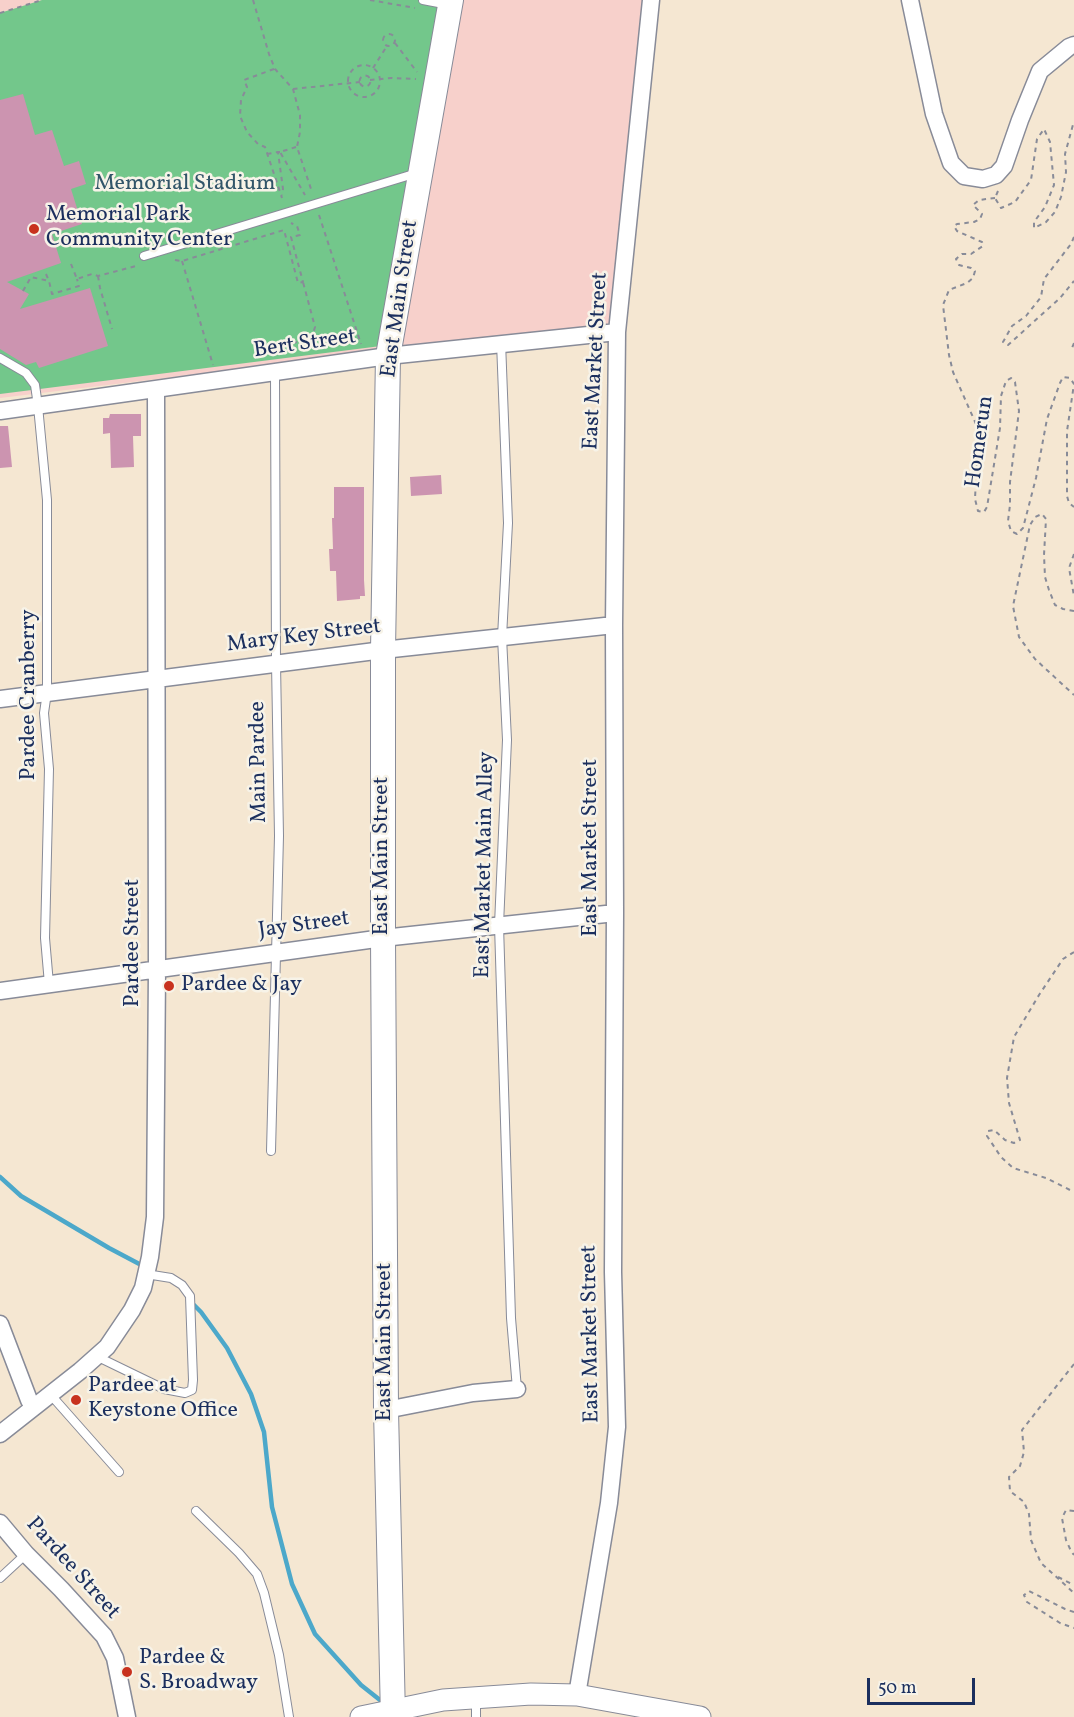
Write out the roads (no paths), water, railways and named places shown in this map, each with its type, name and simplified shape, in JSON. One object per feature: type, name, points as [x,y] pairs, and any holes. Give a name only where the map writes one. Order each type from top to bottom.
[{"type":"main road","name":"East Main Street","points":[[393,1713],[386,1410],[383,938],[383,650],[388,356],[450,3]]},
{"type":"street","name":"East Market Street","points":[[577,1695],[609,1503],[617,1427],[613,1272],[617,332],[651,0]]},
{"type":"street","points":[[910,0],[934,114],[951,163],[964,176],[983,179],[996,175],[1004,166],[1041,71],[1074,45]]},
{"type":"street","name":"Bert Street","points":[[0,411],[388,356],[617,332]]},
{"type":"street","name":"Pardee Street","points":[[0,1434],[107,1347],[132,1310],[143,1288],[155,1218],[156,390]]},
{"type":"street","name":"Mary Key Street","points":[[0,699],[383,650],[614,625]]},
{"type":"street","name":"Jay Street","points":[[0,991],[383,938],[615,913]]},
{"type":"street","points":[[0,1324],[29,1400],[34,1407]]},
{"type":"street","points":[[386,1410],[473,1393],[517,1389]]},
{"type":"street","name":"Pardee Street","points":[[0,1523],[26,1554],[104,1636],[115,1658],[128,1717]]},
{"type":"street","points":[[361,1717],[393,1713],[443,1700],[476,1708],[531,1694],[577,1695],[700,1717]]},
{"type":"lane","points":[[423,0],[450,3]]},
{"type":"lane","points":[[144,255],[420,172]]},
{"type":"lane","name":"East Market Main Alley","points":[[501,343],[508,523],[502,637],[507,740],[500,925],[511,1318],[517,1389]]},
{"type":"lane","name":"Pardee Cranberry","points":[[0,358],[26,373],[35,385],[47,500],[47,693],[44,713],[49,769],[45,938],[49,984]]},
{"type":"lane","name":"Main Pardee","points":[[271,1151],[279,836],[275,373]]},
{"type":"lane","points":[[96,1356],[164,1389],[185,1393],[192,1390],[190,1296],[182,1285],[171,1278],[146,1274]]},
{"type":"lane","points":[[50,1395],[119,1472]]},
{"type":"lane","points":[[196,1511],[257,1574],[279,1655],[289,1717]]},
{"type":"lane","points":[[0,1578],[26,1554]]},
{"type":"waterway","points":[[0,1177],[21,1196],[145,1267]]},
{"type":"waterway","points":[[191,1302],[227,1348],[251,1394],[264,1432],[272,1507],[292,1584],[315,1634],[361,1685],[385,1704]]},
{"type":"place","name":"Memorial Park Community Center","points":[[34,229]]},
{"type":"place","name":"Pardee & Jay","points":[[169,986]]},
{"type":"place","name":"Pardee at Keystone Office","points":[[76,1400]]},
{"type":"place","name":"Pardee & S. Broadway","points":[[127,1672]]},
{"type":"park label","name":"Memorial Stadium","points":[[185,185]]}]
